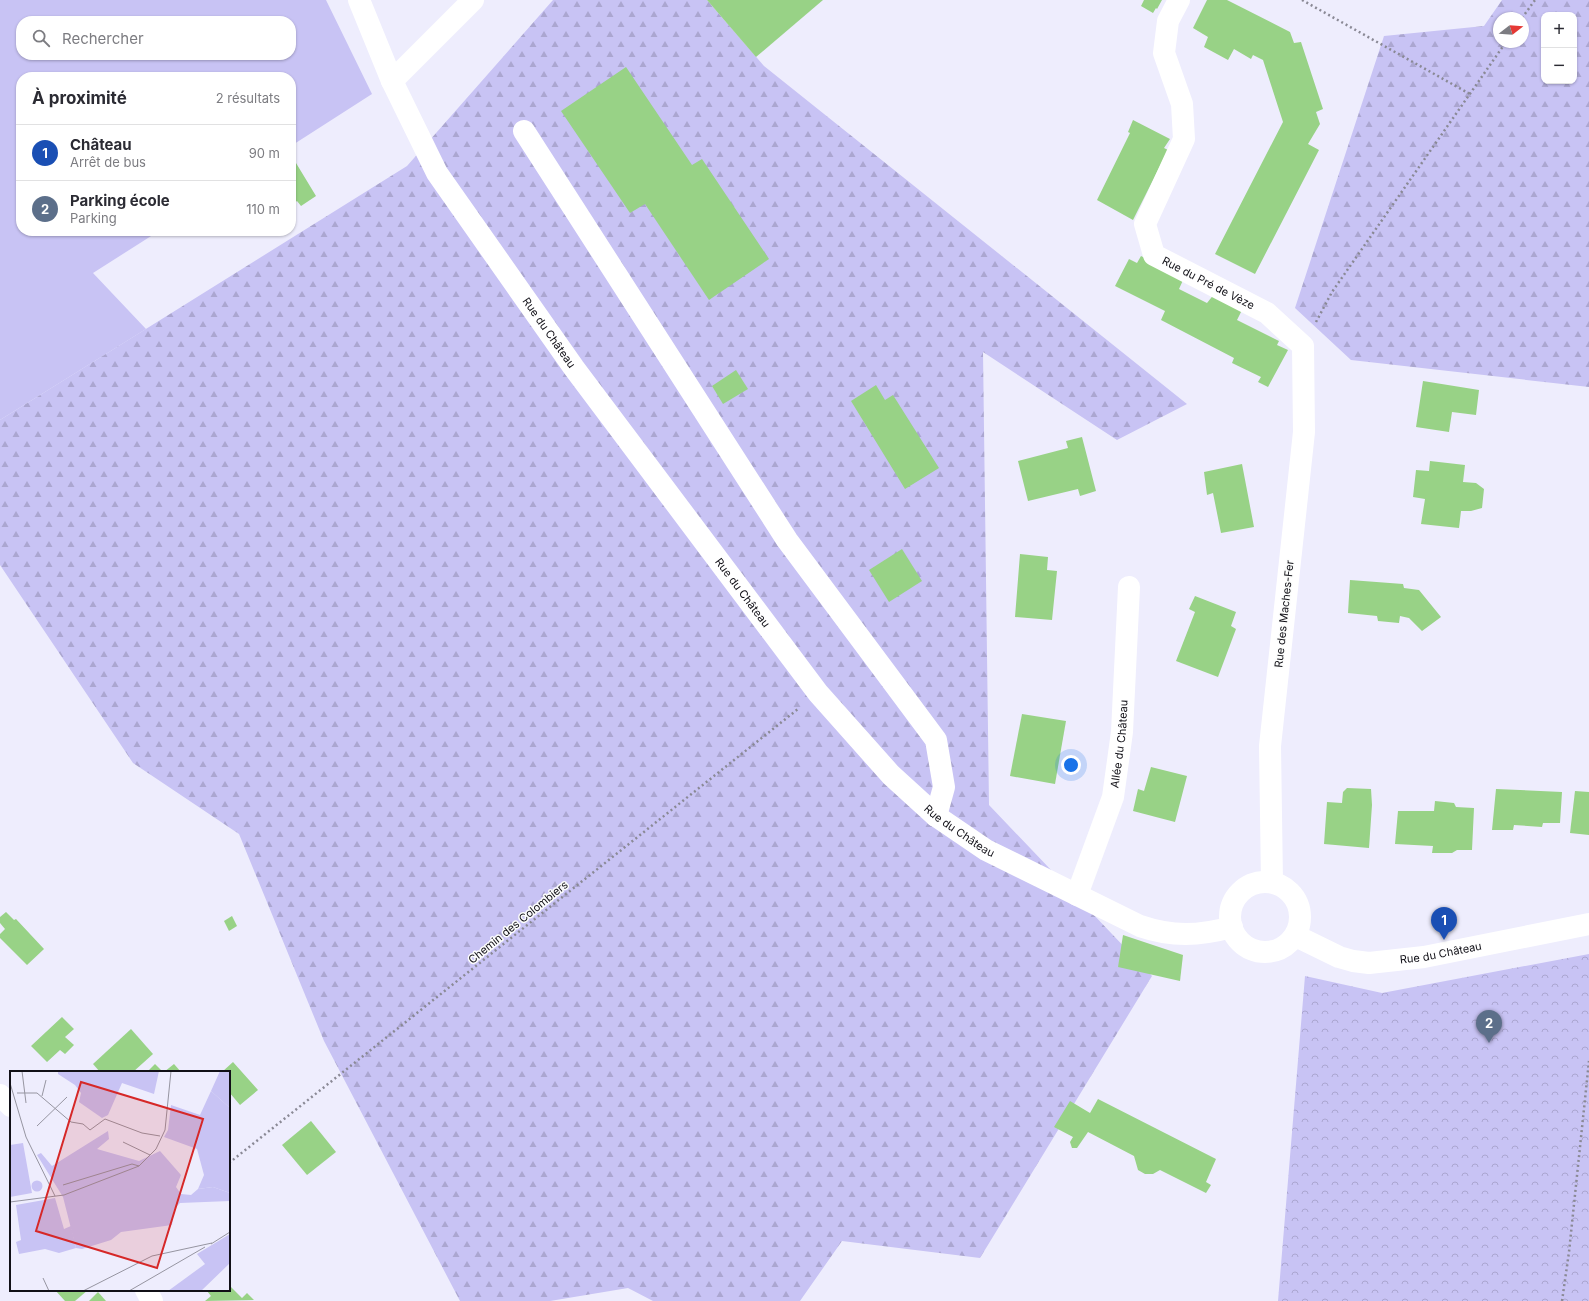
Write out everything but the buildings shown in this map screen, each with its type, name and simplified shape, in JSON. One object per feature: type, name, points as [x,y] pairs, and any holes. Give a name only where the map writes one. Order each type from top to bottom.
[{"type":"street","name":"Rue du Château","points":[[359,0],[392,80],[441,179],[574,368],[818,693],[891,774],[936,816],[986,850],[1140,926],[1156,931],[1188,935],[1204,934],[1232,927]]},
{"type":"street","points":[[392,80],[473,0]]},
{"type":"street","name":"Rue du Pré de Vèze","points":[[1179,0],[1168,21],[1164,53],[1182,104],[1184,138],[1145,224],[1154,255],[1267,312],[1304,346]]},
{"type":"street","points":[[524,132],[786,540],[936,740],[944,787],[936,816]]},
{"type":"street","name":"Rue des Maches-Fer","points":[[1272,882],[1270,746],[1304,432],[1304,346]]},
{"type":"street","name":"Allée du Château","points":[[1077,895],[1113,797],[1122,732],[1129,587]]},
{"type":"street","points":[[1272,882],[1288,890],[1298,904],[1301,920],[1296,936],[1288,944],[1279,950],[1257,952],[1242,944],[1235,936],[1232,927],[1231,908],[1239,894],[1252,884],[1272,882]]},
{"type":"street","name":"Rue du Château","points":[[1296,936],[1339,957],[1353,962],[1369,963],[1424,957],[1589,924]]},
{"type":"street","points":[[0,1095],[10,1105]]},
{"type":"street","points":[[147,1291],[152,1301]]},
{"type":"path","points":[[1302,0],[1470,94]]},
{"type":"path","points":[[1526,12],[1535,0]]},
{"type":"path","points":[[1304,346],[1332,292],[1502,48]]},
{"type":"path","name":"Chemin des Colombiers","points":[[230,1162],[818,693]]},
{"type":"path","points":[[1562,1301],[1569,1252],[1589,1061]]},
{"type":"green space","points":[[0,0],[326,0],[372,94],[296,143],[296,72],[16,72],[16,236],[151,236],[93,273],[146,329],[0,420]]},
{"type":"green space","points":[[553,0],[707,0],[764,66],[1187,404],[1117,440],[983,352],[989,805],[1152,976],[980,1258],[842,1241],[800,1301],[653,1301],[628,1288],[550,1301],[460,1301],[324,1041],[239,834],[133,763],[0,565],[0,420],[407,166]]},
{"type":"green space","points":[[1502,0],[1589,0],[1589,387],[1351,360],[1295,308],[1384,36],[1484,26],[1493,13],[1493,48],[1529,48],[1529,12],[1494,12]]},
{"type":"green space","points":[[1589,954],[1589,1301],[1278,1301],[1305,976],[1382,993]]},
{"type":"place","name":"Château","points":[[1444,940]]},
{"type":"place","name":"Parking école","points":[[1489,1043]]}]
